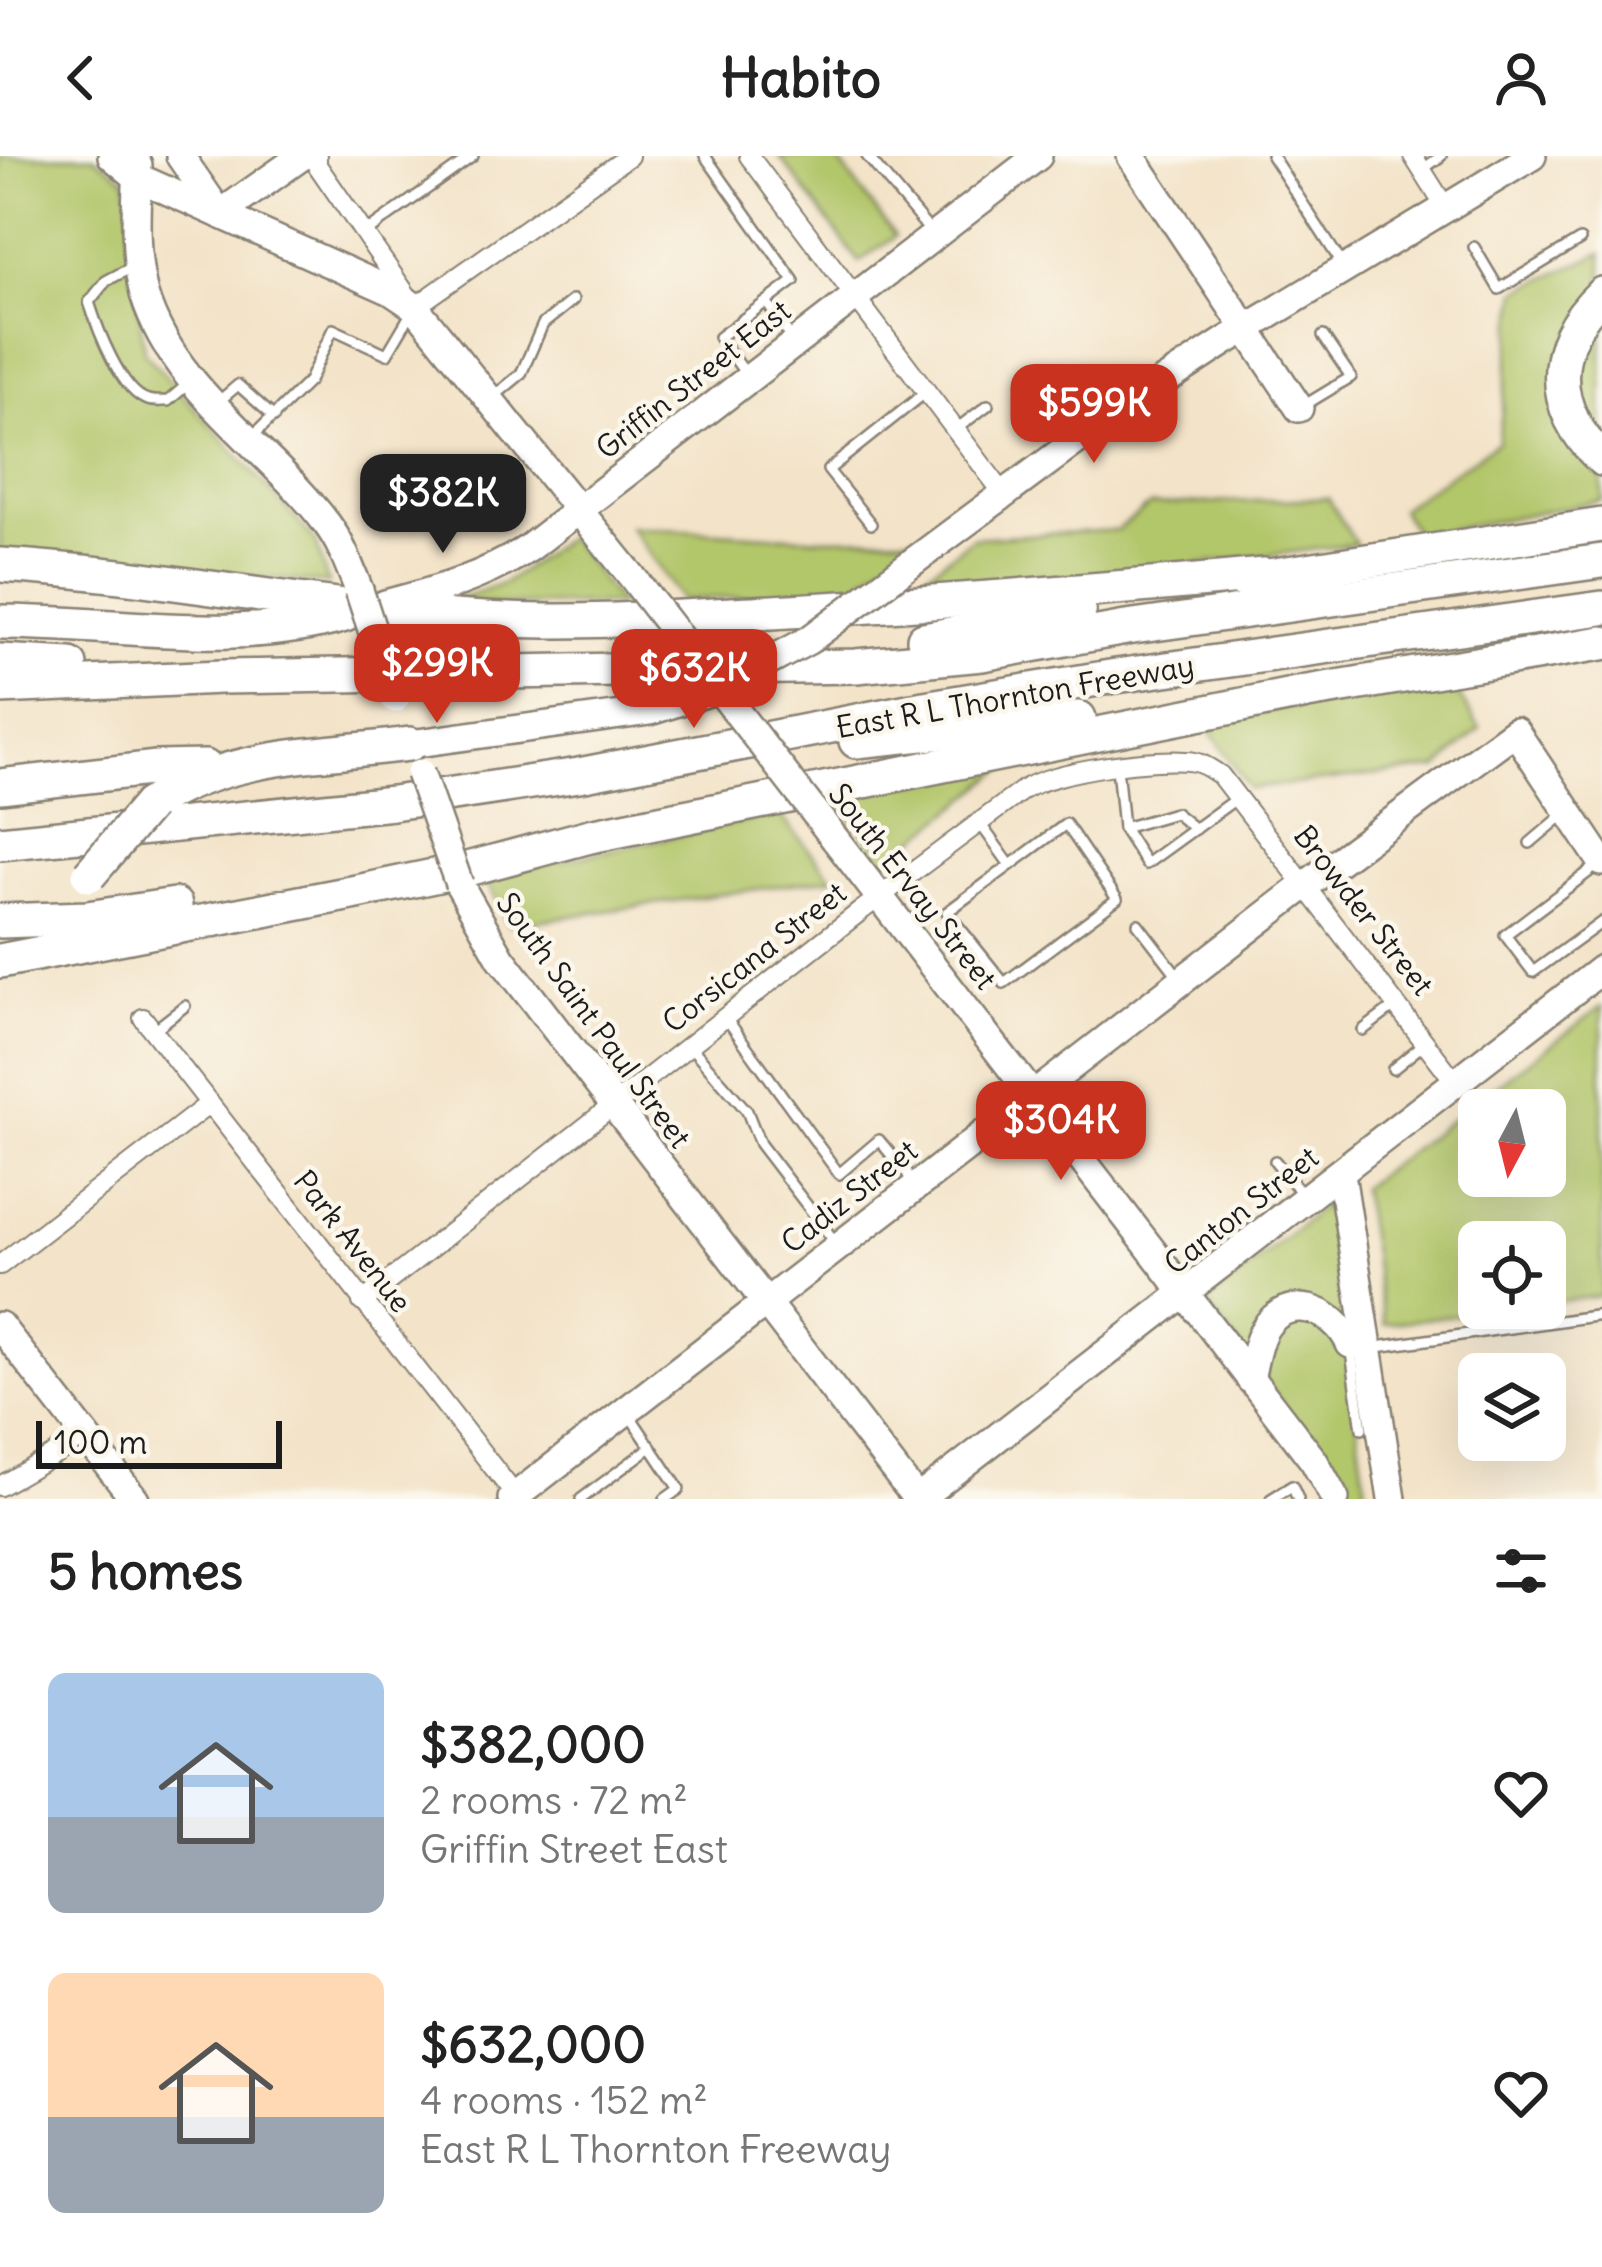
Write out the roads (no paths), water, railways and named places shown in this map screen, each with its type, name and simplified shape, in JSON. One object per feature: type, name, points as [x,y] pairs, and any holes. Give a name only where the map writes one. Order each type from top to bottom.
[{"type":"highway","points":[[1602,294],[1577,321],[1561,364],[1563,397],[1571,422],[1602,459]]},
{"type":"highway","points":[[793,670],[843,652],[1264,575],[1602,525]]},
{"type":"highway","name":"East R L Thornton Freeway","points":[[0,687],[221,676],[793,670],[982,654],[1126,628],[1602,561]]},
{"type":"highway","points":[[4,567],[123,576],[434,617],[514,620],[630,619],[928,603],[1264,575]]},
{"type":"highway","points":[[0,622],[236,629],[331,620],[362,600]]},
{"type":"highway","name":"East R L Thornton Freeway","points":[[0,843],[242,821],[579,775],[1095,680],[1602,608]]},
{"type":"highway","points":[[0,961],[466,869],[590,836],[1307,692],[1602,643]]},
{"type":"highway","points":[[0,661],[221,676]]},
{"type":"highway","points":[[579,775],[1307,692]]},
{"type":"highway","points":[[0,786],[158,768],[415,759]]},
{"type":"highway","points":[[0,920],[46,908],[73,892],[148,805],[178,784],[243,766]]},
{"type":"highway","points":[[0,862],[242,821]]},
{"type":"highway","points":[[0,920],[143,910],[458,852],[590,836]]},
{"type":"main road","name":"South Ervay Street","points":[[112,156],[220,214],[391,291],[415,307],[580,508],[1034,1094],[1314,1461],[1335,1499]]},
{"type":"main road","points":[[180,156],[220,214],[302,156]]},
{"type":"main road","name":"Griffin Street East","points":[[362,600],[400,600],[445,589],[504,564],[1038,156]]},
{"type":"main road","points":[[1131,156],[1299,409]]},
{"type":"main road","points":[[415,759],[650,711],[718,688],[809,640],[1103,422],[1532,156]]},
{"type":"main road","name":"South Saint Paul Street","points":[[138,167],[139,264],[155,319],[192,380],[330,527],[362,600],[459,884],[501,958],[917,1499]]},
{"type":"main road","name":"Cadiz Street","points":[[515,1498],[1303,887],[1515,731],[1568,810]]},
{"type":"main road","points":[[1568,810],[1602,862]]},
{"type":"main road","name":"Canton Street","points":[[917,1499],[1602,969]]},
{"type":"main road","points":[[1341,1174],[1356,1267],[1359,1346],[1392,1499]]},
{"type":"main road","points":[[1250,1378],[1262,1334],[1278,1316],[1301,1308],[1332,1317],[1359,1346]]},
{"type":"main road","points":[[0,1326],[135,1499]]},
{"type":"street","points":[[317,156],[317,165],[415,307],[629,156]]},
{"type":"street","points":[[748,156],[1003,493]]},
{"type":"street","points":[[1417,163],[1447,210]]},
{"type":"street","name":"Corsicana Street","points":[[362,1301],[881,896],[1037,781],[1166,760],[1201,763],[1220,776]]},
{"type":"street","name":"Browder Street","points":[[1220,776],[1456,1083]]},
{"type":"street","name":"Park Avenue","points":[[148,1024],[515,1498]]},
{"type":"street","points":[[0,1265],[208,1104]]},
{"type":"street","points":[[0,1486],[86,1436]]},
{"type":"lane","points":[[364,234],[473,156]]},
{"type":"lane","points":[[705,156],[794,281],[719,337],[749,379]]},
{"type":"lane","points":[[867,156],[934,236]]},
{"type":"lane","points":[[1272,156],[1346,270]]},
{"type":"lane","points":[[1417,163],[1442,156]]},
{"type":"lane","points":[[1474,247],[1499,289],[1580,240]]},
{"type":"lane","points":[[139,264],[106,281],[88,302],[98,329],[123,377],[148,400],[168,401],[192,380]]},
{"type":"lane","points":[[492,398],[520,374],[543,324],[573,300]]},
{"type":"lane","points":[[766,302],[795,342]]},
{"type":"lane","points":[[248,439],[309,381],[333,329],[387,354],[415,307]]},
{"type":"lane","points":[[1299,409],[1351,377],[1323,337]]},
{"type":"lane","points":[[214,406],[238,385],[274,417]]},
{"type":"lane","points":[[871,524],[828,470],[926,392]]},
{"type":"lane","points":[[955,430],[988,405]]},
{"type":"lane","points":[[1117,767],[1123,828],[1146,864],[1237,798]]},
{"type":"lane","points":[[1530,842],[1568,810]]},
{"type":"lane","points":[[1123,828],[1175,813],[1195,829]]},
{"type":"lane","points":[[980,822],[1010,866]]},
{"type":"lane","points":[[1066,824],[1117,899],[1004,983],[947,912],[1010,866],[1066,824]]},
{"type":"lane","points":[[1602,862],[1505,935],[1533,972],[1602,922]]},
{"type":"lane","points":[[1138,924],[1181,981]]},
{"type":"lane","points":[[1363,1030],[1396,1005]]},
{"type":"lane","points":[[148,1024],[185,1006]]},
{"type":"lane","points":[[726,1018],[839,1174],[879,1140],[916,1186]]},
{"type":"lane","points":[[1393,1069],[1425,1043]]},
{"type":"lane","points":[[690,1046],[747,1111],[760,1144],[838,1247]]},
{"type":"lane","points":[[1275,1161],[1307,1200]]},
{"type":"lane","points":[[1362,1429],[1359,1346],[1602,1315]]},
{"type":"lane","points":[[627,1412],[679,1489],[665,1499]]},
{"type":"lane","points":[[581,1499],[651,1447]]},
{"type":"lane","points":[[1271,1499],[1292,1486],[1298,1499]]}]
